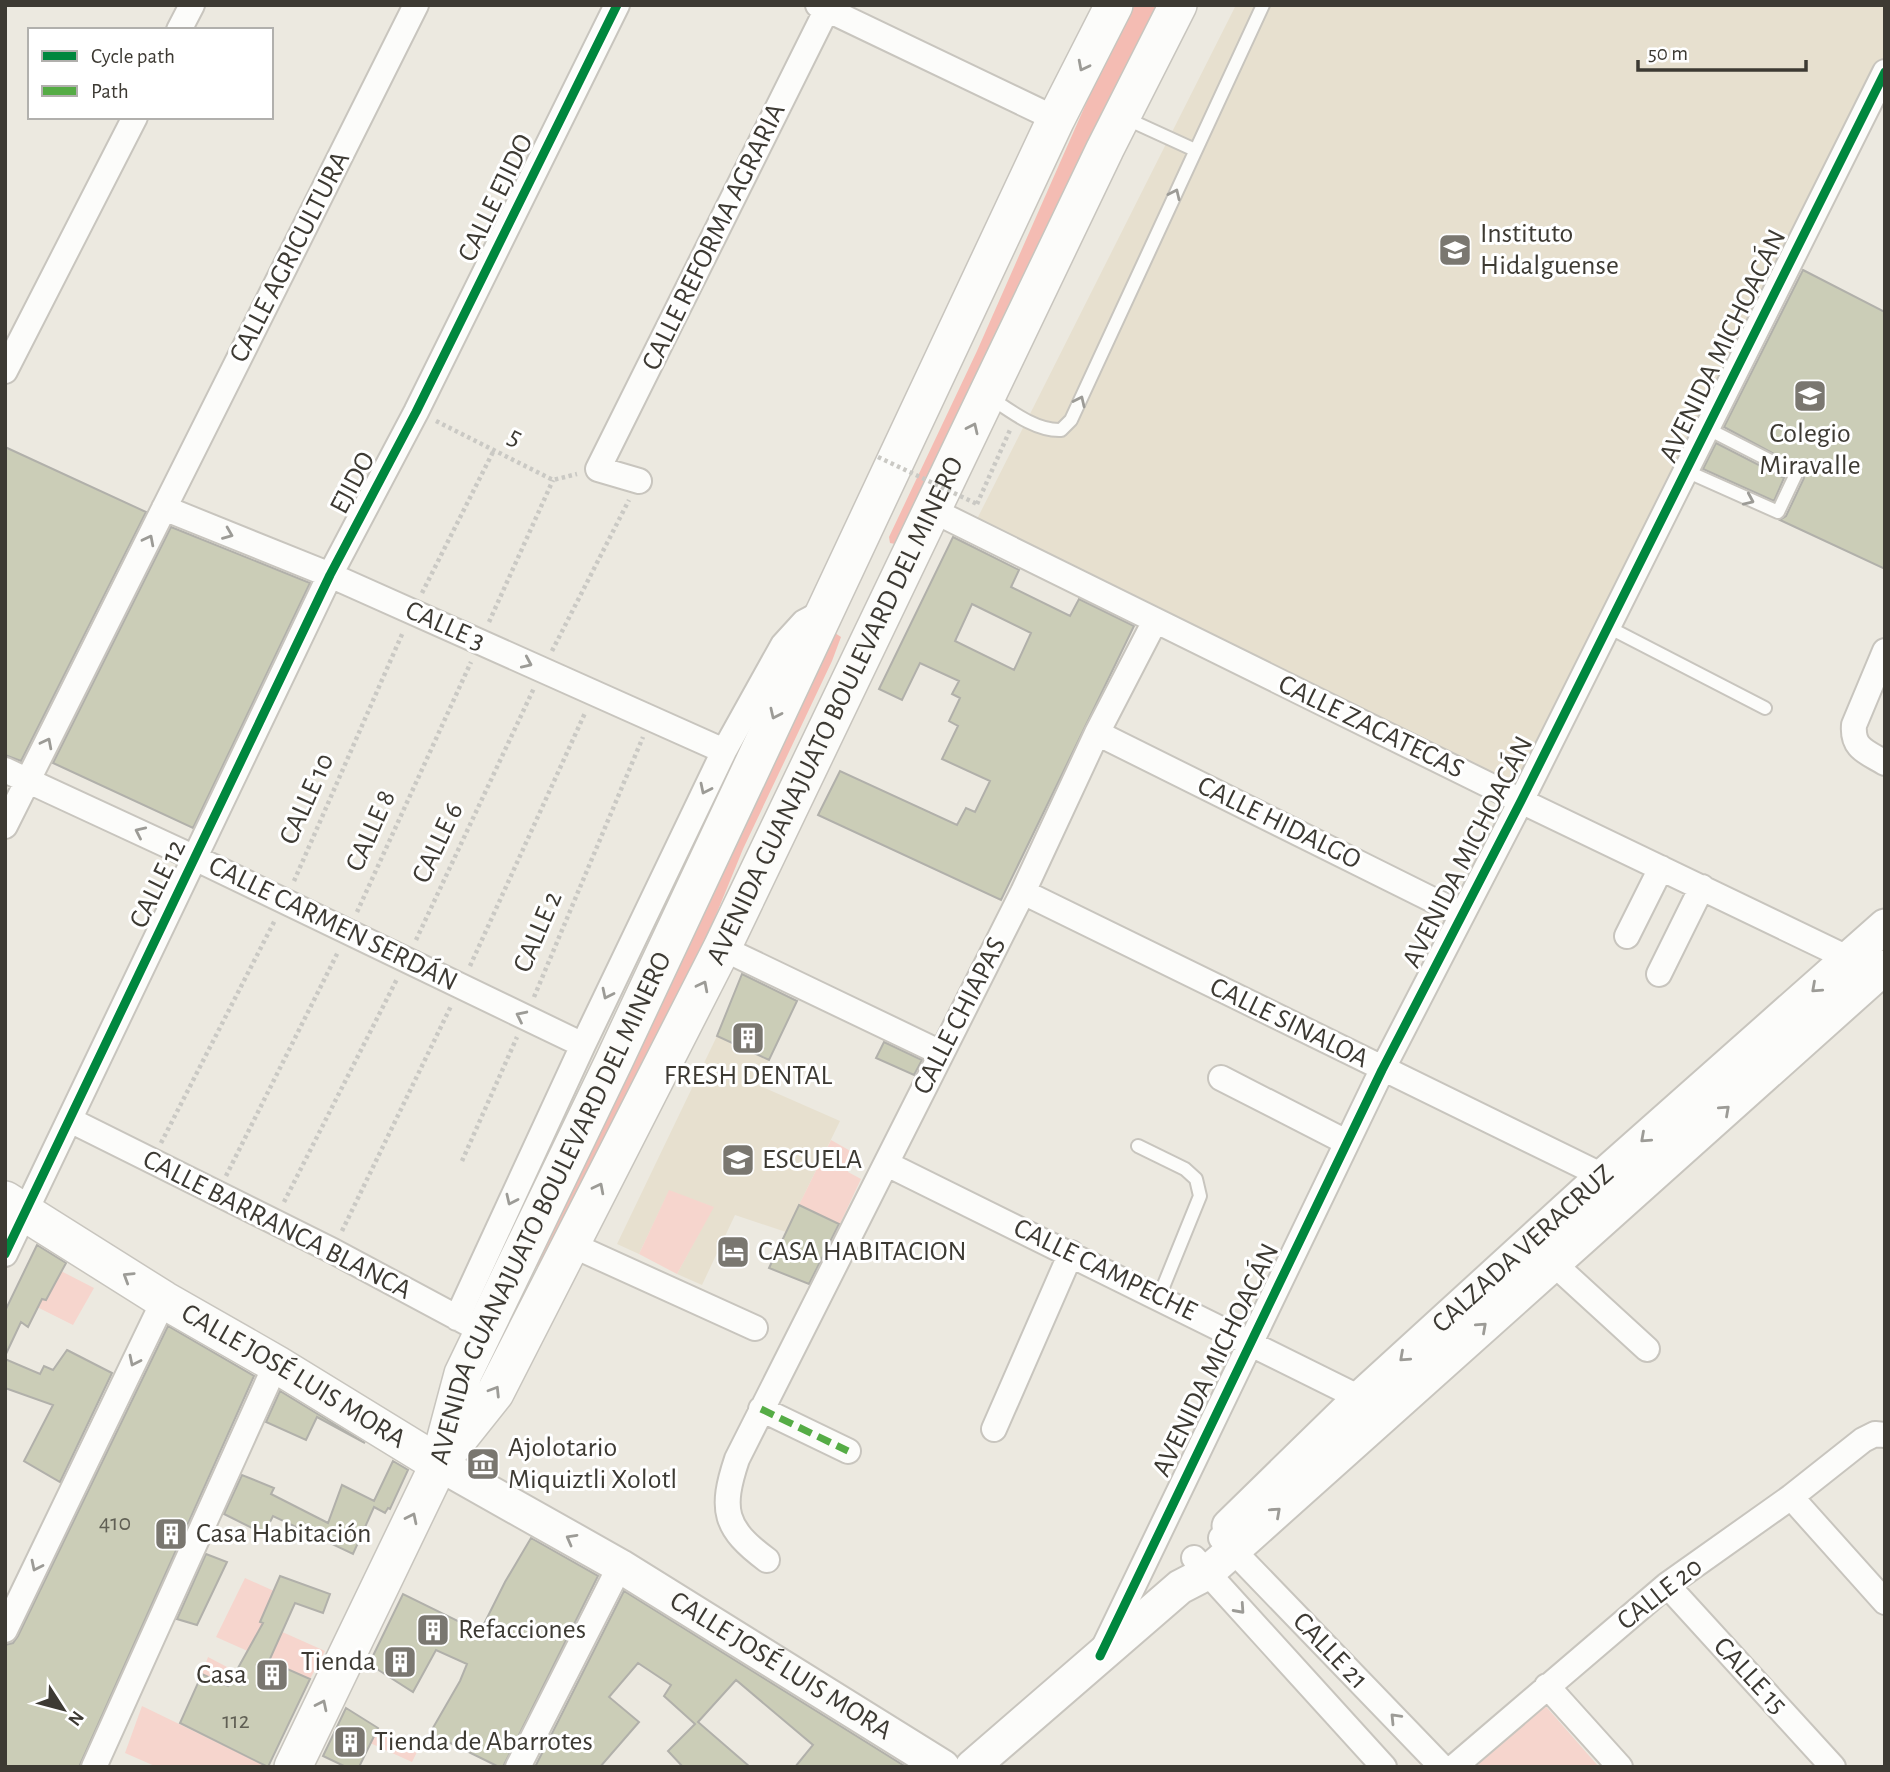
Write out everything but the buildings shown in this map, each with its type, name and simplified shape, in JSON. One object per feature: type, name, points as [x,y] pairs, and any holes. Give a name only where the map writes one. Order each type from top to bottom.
[{"type":"main road","name":"AVENIDA GUANAJUATO BOULEVARD DEL MINERO","points":[[439,1464],[463,1374],[471,1325],[614,1060],[1056,119],[1114,5]]},
{"type":"main road","name":"AVENIDA GUANAJUATO BOULEVARD DEL MINERO","points":[[439,1464],[495,1393],[722,948],[865,648],[934,511],[1121,116],[1178,5]]},
{"type":"main road","points":[[915,548],[903,559],[894,562],[878,554],[876,544],[949,386],[997,246]]},
{"type":"main road","points":[[740,911],[766,825],[854,640],[854,629],[848,617],[835,611],[822,613]]},
{"type":"main road","name":"CALLE JOSÉ LUIS MORA","points":[[15,1206],[164,1300],[276,1364],[439,1464]]},
{"type":"main road","points":[[293,1767],[439,1464]]},
{"type":"street","points":[[180,28],[192,5]]},
{"type":"street","name":"CALLE AGRICULTURA","points":[[5,826],[416,5]]},
{"type":"street","name":"CALLE EJIDO","points":[[416,412],[617,5]]},
{"type":"street","points":[[825,7],[1056,119]]},
{"type":"street","name":"CALLE REFORMA AGRARIA","points":[[598,469],[825,7]]},
{"type":"street","name":"AVENIDA MICHOACÁN","points":[[1100,1656],[1346,1142],[1521,801],[1885,72]]},
{"type":"street","points":[[5,371],[134,119]]},
{"type":"street","name":"EJIDO","points":[[330,575],[416,412]]},
{"type":"street","points":[[598,469],[639,481]]},
{"type":"street","name":"CALLE 3","points":[[164,508],[330,575],[724,751]]},
{"type":"street","name":"CALLE ZACATECAS","points":[[934,511],[1521,801],[1848,959],[1883,973]]},
{"type":"street","name":"CALLE 12","points":[[5,1254],[15,1206],[70,1120],[330,575]]},
{"type":"street","points":[[471,1325],[583,1045],[724,751],[783,645],[803,622],[822,613]]},
{"type":"street","name":"CALLE CHIAPAS","points":[[767,1560],[748,1547],[733,1527],[727,1510],[727,1487],[737,1460],[1023,892],[1097,733],[1155,621]]},
{"type":"street","points":[[1885,651],[1854,725],[1853,737],[1859,747],[1885,763]]},
{"type":"street","name":"CALLE HIDALGO","points":[[1097,733],[1461,914]]},
{"type":"street","name":"CALLE CARMEN SERDÁN","points":[[5,770],[195,858],[583,1045]]},
{"type":"street","points":[[1627,936],[1661,868]]},
{"type":"street","points":[[1659,974],[1702,887]]},
{"type":"street","name":"CALLE SINALOA","points":[[1023,892],[1614,1187]]},
{"type":"street","name":"CALZADA VERACRUZ","points":[[972,1767],[1226,1543],[1553,1263],[1614,1187],[1885,926]]},
{"type":"street","points":[[722,948],[941,1054]]},
{"type":"street","name":"CALZADA VERACRUZ","points":[[1226,1543],[1360,1398],[1614,1187],[1883,973]]},
{"type":"street","points":[[1221,1078],[1346,1142]]},
{"type":"street","name":"CALLE BARRANCA BLANCA","points":[[70,1120],[518,1347]]},
{"type":"street","name":"CALLE CAMPECHE","points":[[887,1164],[1360,1398]]},
{"type":"street","points":[[570,1244],[755,1328]]},
{"type":"street","points":[[994,1429],[1071,1253]]},
{"type":"street","points":[[1553,1263],[1647,1349]]},
{"type":"street","points":[[5,1630],[164,1300]]},
{"type":"street","points":[[94,1767],[276,1364]]},
{"type":"street","points":[[761,1409],[848,1451]]},
{"type":"street","name":"CALLE 20","points":[[1454,1767],[1667,1586],[1791,1497],[1863,1440],[1880,1434]]},
{"type":"street","name":"CALLE JOSÉ LUIS MORA","points":[[439,1464],[620,1566],[943,1767]]},
{"type":"street","points":[[1791,1497],[1885,1602]]},
{"type":"street","name":"CALLE 21","points":[[1226,1543],[1442,1767]]},
{"type":"street","points":[[518,1767],[620,1566]]},
{"type":"street","name":"CALLE 21","points":[[1194,1573],[1384,1767]]},
{"type":"street","name":"CALLE 15","points":[[1667,1586],[1833,1767]]},
{"type":"street","points":[[1547,1686],[1620,1767]]},
{"type":"lane","points":[[988,396],[1017,415],[1050,430],[1061,430],[1071,420],[1263,5]]},
{"type":"lane","points":[[1121,116],[1195,150]]},
{"type":"lane","points":[[1686,471],[1778,512],[1796,474],[1708,429]]},
{"type":"lane","points":[[1608,627],[1765,708]]},
{"type":"lane","points":[[1138,1146],[1185,1169],[1196,1179],[1200,1196],[1159,1297]]},
{"type":"path","points":[[878,457],[977,504],[1010,430]]},
{"type":"path","points":[[553,480],[598,469]]},
{"type":"shaded area","points":[[1135,5],[1159,5],[900,540],[895,544],[890,543],[889,537],[977,351],[1103,65]]},
{"type":"shaded area","name":"Instituto Hidalguense","points":[[1236,5],[1885,5],[1885,71],[1519,799],[972,529]]},
{"type":"shaded area","points":[[835,633],[841,637],[832,661],[743,849],[682,998],[539,1266],[534,1267]]},
{"type":"shaded area","name":"ESCUELA","points":[[717,1036],[769,1060],[758,1085],[840,1121],[786,1232],[735,1215],[702,1285],[677,1274],[713,1207],[669,1191],[639,1254],[617,1244]]},
{"type":"shaded area","points":[[831,1140],[854,1153],[848,1172],[861,1179],[840,1224],[799,1205]]},
{"type":"shaded area","points":[[669,1190],[714,1207],[677,1274],[639,1254]]},
{"type":"shaded area","points":[[61,1271],[94,1288],[73,1325],[13,1295],[18,1288],[46,1300]]},
{"type":"shaded area","points":[[245,1578],[274,1591],[260,1622],[325,1651],[310,1679],[216,1637]]},
{"type":"shaded area","points":[[208,1657],[261,1685],[255,1699],[202,1674]]},
{"type":"shaded area","points":[[1542,1702],[1599,1767],[1481,1767],[1477,1762]]},
{"type":"shaded area","points":[[142,1706],[268,1767],[157,1767],[125,1753]]},
{"type":"shaded area","points":[[378,1728],[419,1748],[412,1762],[370,1743]]},
{"type":"marked path","points":[[761,1409],[848,1451]]},
{"type":"cycle path","points":[[5,1254],[330,575],[416,412],[617,5]]},
{"type":"cycle path","points":[[1100,1656],[1382,1070],[1521,801],[1885,72]]},
{"type":"place","name":"Instituto Hidalguense","points":[[1455,250]]},
{"type":"place","name":"Colegio Miravalle","points":[[1810,396]]},
{"type":"place","name":"FRESH DENTAL","points":[[748,1038]]},
{"type":"place","name":"ESCUELA","points":[[738,1160]]},
{"type":"place","name":"CASA HABITACION","points":[[733,1252]]},
{"type":"place","name":"Ajolotario Miquiztli Xolotl","points":[[483,1464]]},
{"type":"place","name":"Casa Habitación","points":[[171,1534]]},
{"type":"place","name":"Refacciones","points":[[433,1630]]},
{"type":"place","name":"Tienda","points":[[400,1662]]},
{"type":"place","name":"Casa","points":[[272,1675]]},
{"type":"place","name":"Tienda de Abarrotes","points":[[350,1742]]}]
